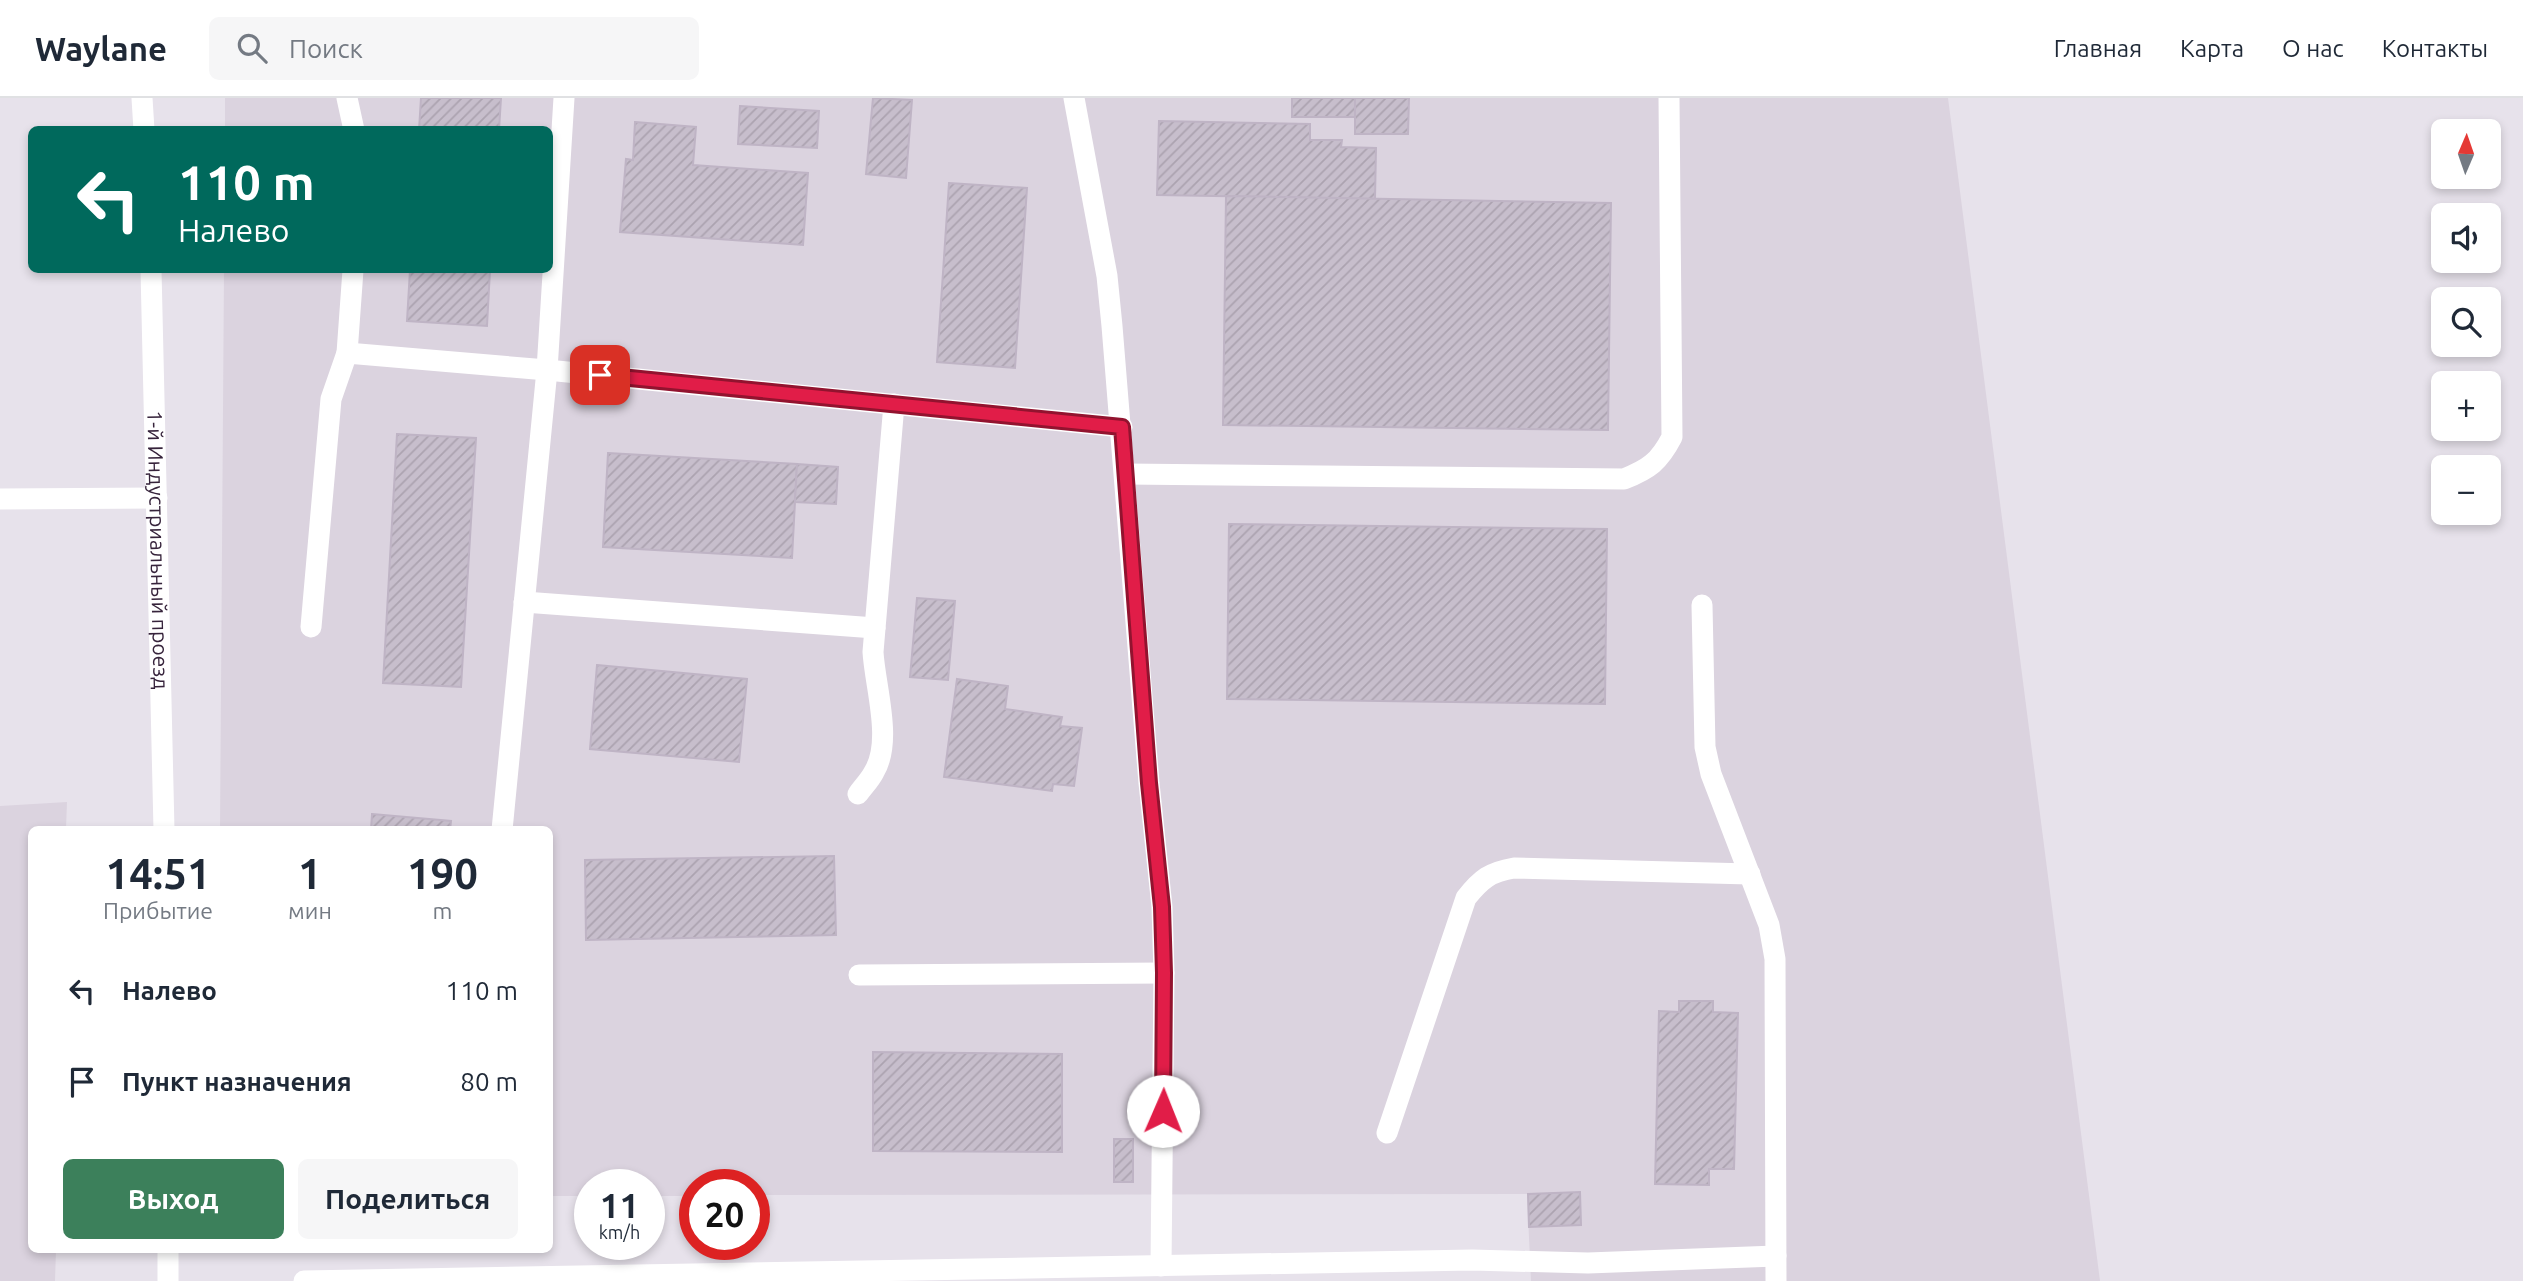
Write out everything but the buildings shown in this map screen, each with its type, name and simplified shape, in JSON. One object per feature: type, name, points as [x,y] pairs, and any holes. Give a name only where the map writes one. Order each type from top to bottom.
[{"type":"street","points":[[142,98],[144,126]]},
{"type":"street","points":[[347,98],[353,126]]},
{"type":"street","points":[[502,826],[547,370],[564,98]]},
{"type":"street","points":[[1074,98],[1107,276],[1122,427],[1149,783],[1162,907],[1164,973],[1161,1266]]},
{"type":"street","points":[[1125,474],[1624,479],[1645,471],[1662,456],[1672,437],[1669,98]]},
{"type":"street","name":"1-й Индустриальный проезд","points":[[150,273],[164,826]]},
{"type":"street","points":[[311,627],[331,399],[347,353],[353,273]]},
{"type":"street","points":[[347,353],[1122,427]]},
{"type":"street","points":[[858,794],[876,770],[882,752],[883,721],[873,652],[894,404]]},
{"type":"street","points":[[0,499],[157,498]]},
{"type":"street","points":[[524,602],[875,628]]},
{"type":"street","points":[[1702,605],[1705,747],[1711,774],[1769,925],[1774,959],[1776,1281]]},
{"type":"street","points":[[1387,1133],[1466,898],[1478,883],[1496,871],[1514,867],[1750,874]]},
{"type":"street","points":[[859,975],[1164,973]]},
{"type":"street","points":[[168,1253],[168,1281]]},
{"type":"street","points":[[304,1281],[1472,1260],[1588,1263],[1776,1256]]},
{"type":"shaded area","points":[[225,98],[1948,98],[2100,1281],[1531,1281],[1527,1194],[770,1195],[770,1169],[679,1169],[679,1196],[665,1196],[665,1169],[574,1169],[574,1196],[553,1196],[553,826],[220,826],[224,273],[553,273],[553,126],[225,126]]},
{"type":"shaded area","points":[[67,802],[66,826],[28,826],[28,1253],[56,1253],[55,1281],[0,1281],[0,806]]},
{"type":"route","points":[[600,375],[1122,427],[1149,783],[1162,907],[1163,1111]]}]
